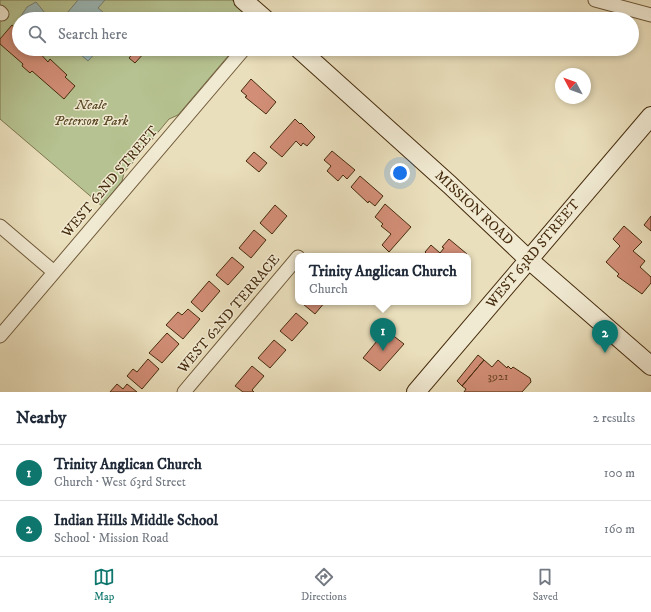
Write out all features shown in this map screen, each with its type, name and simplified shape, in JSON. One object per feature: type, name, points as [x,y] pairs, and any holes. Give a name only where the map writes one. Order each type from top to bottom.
[{"type":"main road","points":[[243,0],[257,12]]},
{"type":"main road","name":"MISSION ROAD","points":[[307,56],[450,185],[528,259],[651,366]]},
{"type":"main road","name":"WEST 63RD STREET","points":[[416,392],[651,116]]},
{"type":"street","points":[[595,0],[651,15]]},
{"type":"street","name":"WEST 62ND STREET","points":[[0,336],[238,56]]},
{"type":"street","points":[[0,226],[54,272]]},
{"type":"street","name":"WEST 62ND TERRACE","points":[[184,392],[295,261]]},
{"type":"green space","name":"Neale Peterson Park","points":[[0,0],[232,0],[246,12],[12,12],[12,56],[228,56],[178,115],[169,119],[124,173],[122,181],[102,206],[0,119]]},
{"type":"water","points":[[78,0],[105,0],[98,8],[103,12],[68,12]]},
{"type":"water","points":[[36,2],[44,12],[24,12],[27,7]]},
{"type":"water","points":[[82,56],[93,56],[88,61]]},
{"type":"building","points":[[12,25],[12,54],[0,44],[0,39]]},
{"type":"building","points":[[14,56],[42,56],[48,62],[50,59],[67,75],[65,77],[75,86],[64,99],[32,71],[30,73],[22,66],[23,64]]},
{"type":"building","points":[[131,56],[141,56],[135,63],[129,58]]},
{"type":"building","points":[[251,79],[276,102],[266,114],[245,97],[247,96],[241,91]]},
{"type":"building","points":[[295,119],[315,137],[307,146],[303,143],[301,146],[296,141],[282,157],[270,147]]},
{"type":"building","points":[[332,151],[355,170],[347,179],[343,175],[338,181],[327,171],[331,166],[324,160]]},
{"type":"building","points":[[254,152],[267,163],[259,172],[246,161]]},
{"type":"building","points":[[360,176],[383,196],[375,206],[369,201],[368,203],[351,187]]},
{"type":"building","points":[[385,204],[411,227],[389,252],[382,245],[391,234],[381,226],[383,224],[375,217]]},
{"type":"building","points":[[275,205],[287,216],[272,234],[260,223]]},
{"type":"building","points":[[651,216],[651,231],[644,225]]},
{"type":"building","points":[[624,226],[642,242],[633,251],[645,261],[640,267],[651,277],[651,283],[642,294],[617,276],[619,274],[606,262],[620,246],[613,239]]},
{"type":"building","points":[[254,230],[266,240],[251,258],[239,248]]},
{"type":"building","points":[[449,239],[466,253],[440,253],[444,248],[442,247]]},
{"type":"building","points":[[431,245],[440,253],[426,253],[425,252]]},
{"type":"building","points":[[232,257],[244,267],[228,285],[216,275]]},
{"type":"building","points":[[209,281],[220,291],[202,312],[191,302]]},
{"type":"building","points":[[304,305],[322,305],[315,314]]},
{"type":"building","points":[[188,309],[200,319],[183,339],[166,325],[178,312],[182,315]]},
{"type":"building","points":[[296,313],[308,323],[292,341],[280,331]]},
{"type":"building","points":[[386,330],[404,344],[380,371],[363,358]]},
{"type":"building","points":[[167,333],[179,344],[162,363],[149,353]]},
{"type":"building","points":[[274,340],[286,350],[270,368],[258,358]]},
{"type":"building","points":[[478,355],[484,360],[462,386],[457,381]]},
{"type":"building","points":[[148,359],[159,369],[142,389],[127,376],[133,369],[137,372]]},
{"type":"building","points":[[484,360],[492,367],[498,360],[507,368],[508,366],[511,369],[513,367],[530,378],[531,382],[522,392],[464,392],[466,389],[462,386]]},
{"type":"building","points":[[252,366],[264,376],[252,390],[254,392],[243,392],[235,386]]},
{"type":"building","points":[[117,384],[123,389],[127,384],[137,392],[110,392]]},
{"type":"place","name":"Trinity Anglican Church","points":[[383,351]]},
{"type":"place","name":"Indian Hills Middle School","points":[[605,353]]}]
